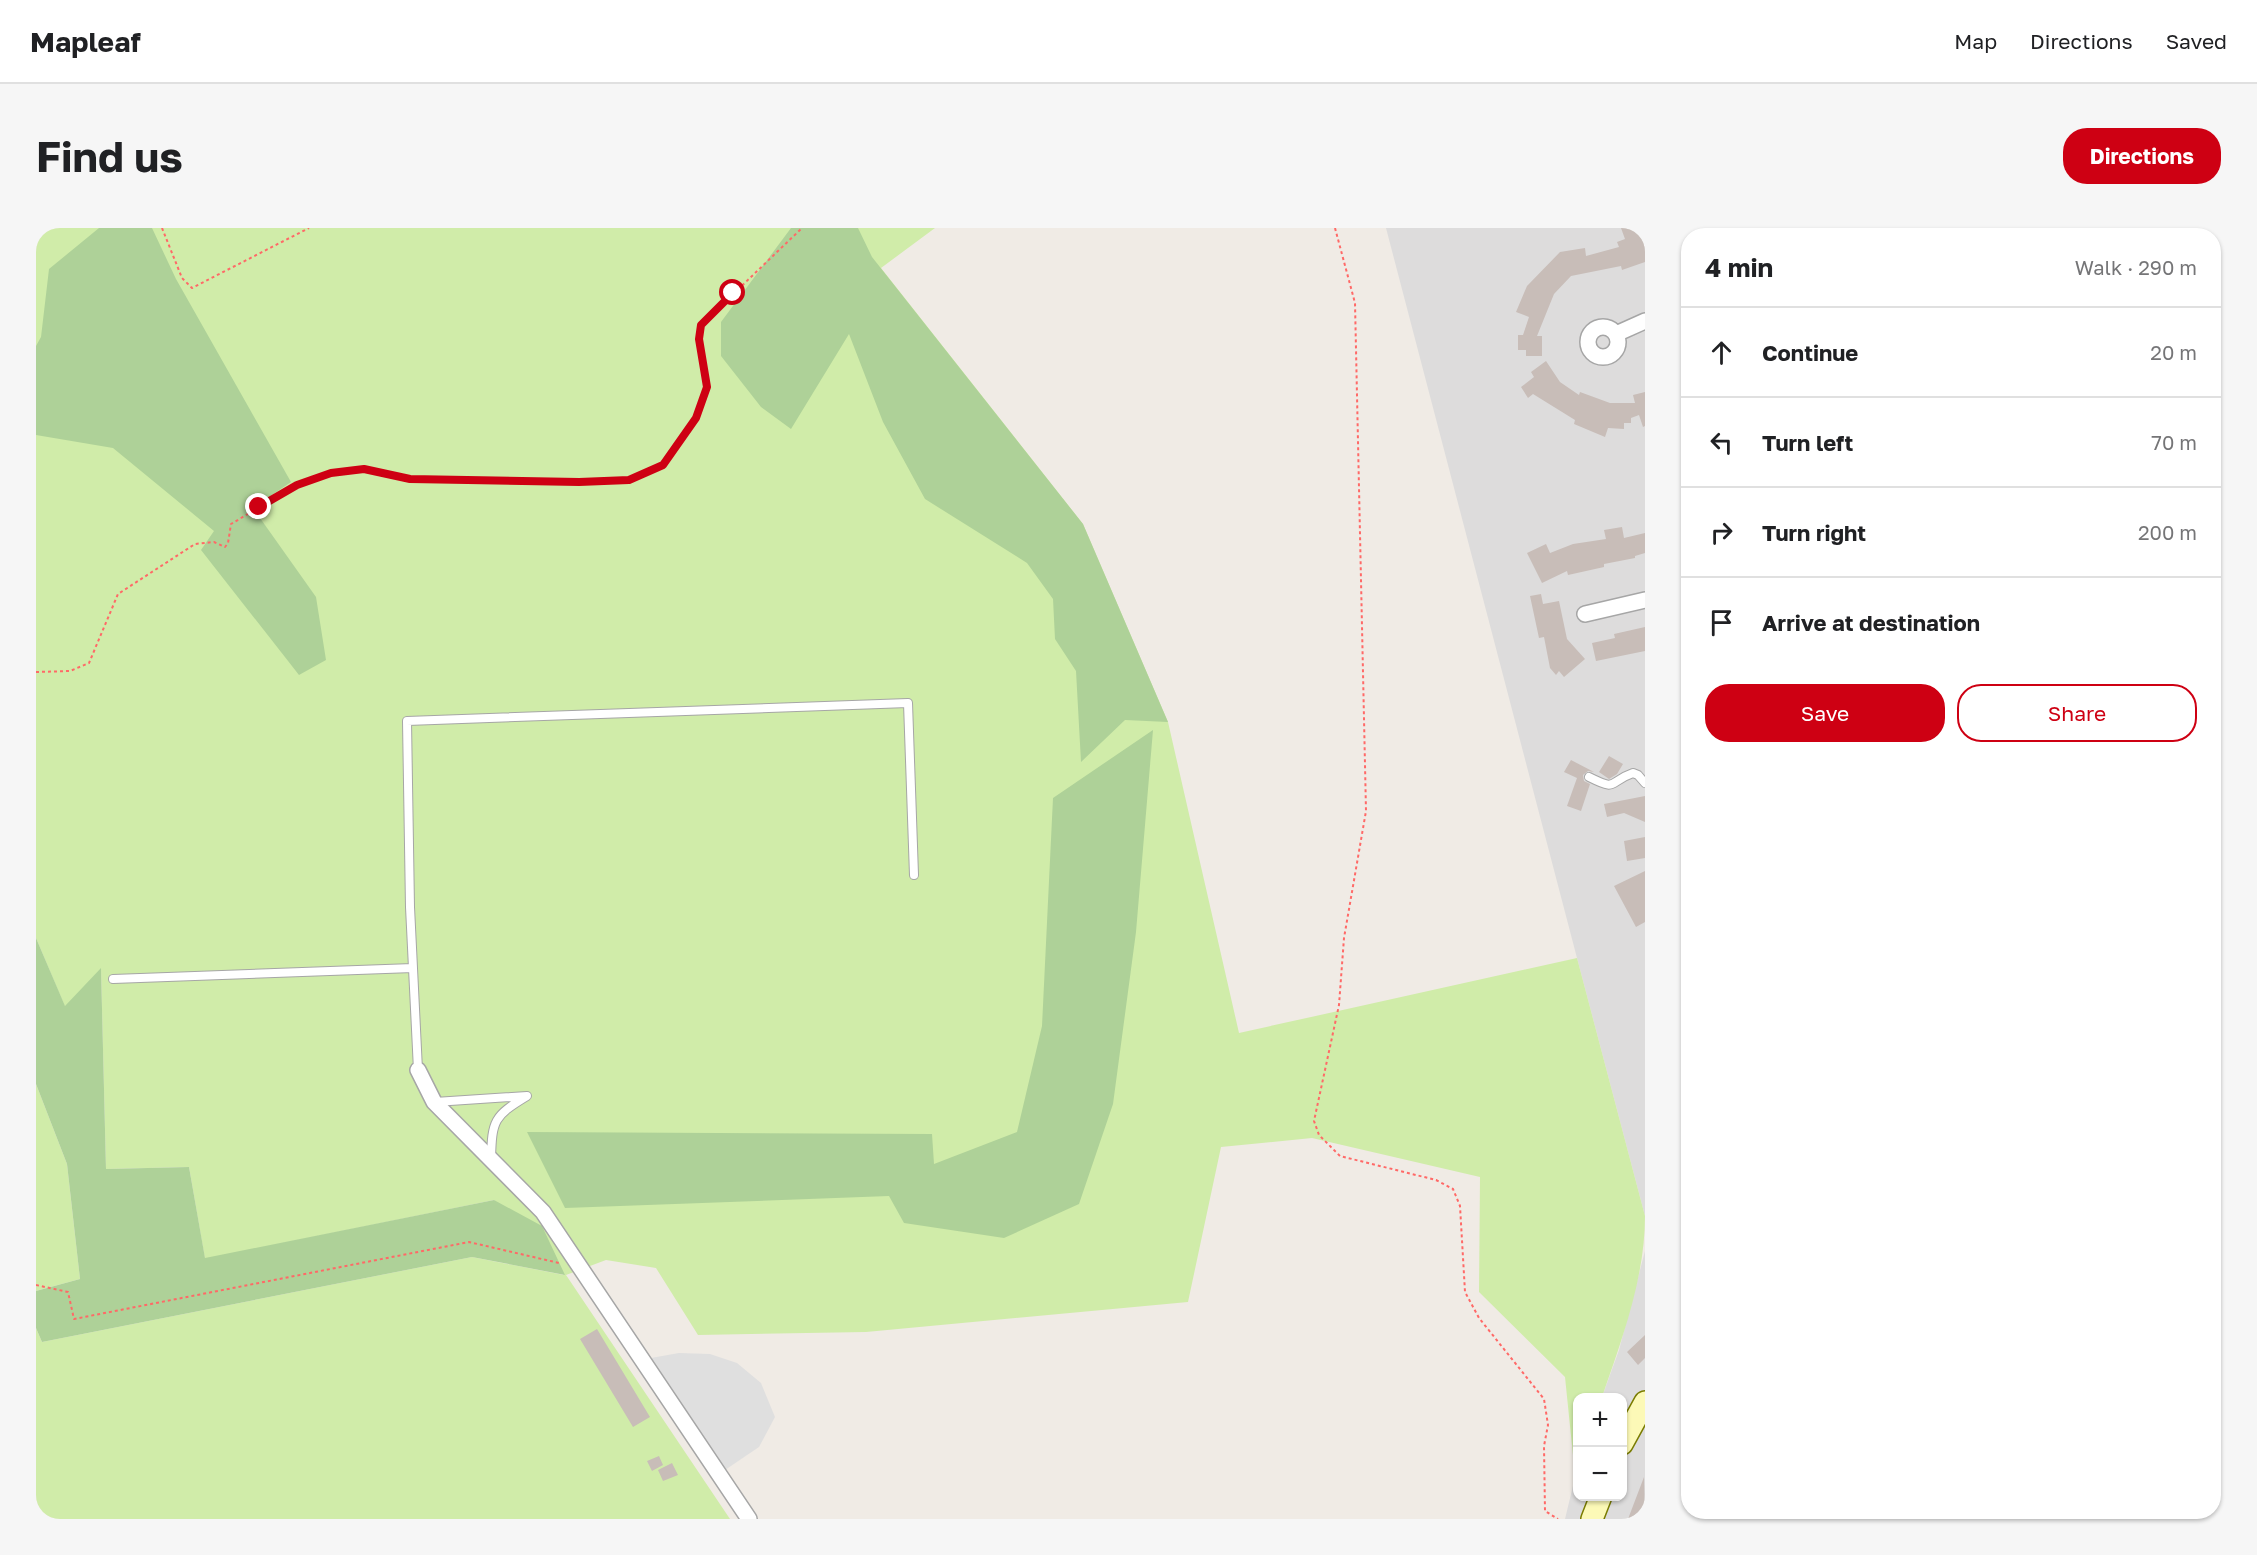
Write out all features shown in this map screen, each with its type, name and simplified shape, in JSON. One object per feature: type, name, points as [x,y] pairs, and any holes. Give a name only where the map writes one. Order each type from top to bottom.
[{"type":"street","points":[[1616,334],[1645,321]]},
{"type":"street","points":[[1585,614],[1645,600]]},
{"type":"street","points":[[418,1070],[434,1102],[543,1212],[749,1519]]},
{"type":"street","points":[[1627,1436],[1645,1402]]},
{"type":"street","points":[[1592,1519],[1599,1501]]},
{"type":"lane","points":[[418,1070],[407,721],[908,703],[914,875]]},
{"type":"lane","points":[[1589,777],[1607,786],[1612,786],[1633,773],[1645,783]]},
{"type":"lane","points":[[113,979],[413,968]]},
{"type":"lane","points":[[434,1102],[527,1096],[501,1112],[492,1133],[491,1159]]},
{"type":"path","points":[[162,228],[182,278],[192,288],[309,228]]},
{"type":"path","points":[[36,672],[70,672],[89,663],[118,594],[195,544],[214,542],[225,547],[228,543],[231,524],[297,485],[331,473],[364,469],[410,479],[629,480],[663,465],[696,418],[707,387],[699,339],[701,325],[802,228]]},
{"type":"path","points":[[1335,228],[1355,303],[1366,811],[1344,938],[1339,1005],[1314,1121],[1319,1135],[1340,1156],[1436,1180],[1453,1189],[1460,1206],[1464,1292],[1479,1318],[1544,1399],[1548,1425],[1544,1446],[1545,1511],[1558,1519]]},
{"type":"path","points":[[36,1285],[68,1293],[74,1319],[469,1242],[560,1263],[573,1255]]},
{"type":"shaded area","points":[[1386,228],[1645,228],[1645,1216],[1577,958]]},
{"type":"shaded area","points":[[1645,1251],[1645,1519],[1565,1519],[1573,1486],[1573,1501],[1627,1501],[1627,1393],[1603,1393],[1619,1350]]},
{"type":"shaded area","points":[[679,1353],[710,1354],[737,1363],[761,1383],[775,1417],[759,1447],[725,1470],[651,1358]]},
{"type":"green space","points":[[36,228],[935,228],[881,268],[1083,524],[1168,722],[1239,1033],[1577,958],[1645,1216],[1637,1285],[1603,1393],[1573,1393],[1573,1455],[1565,1377],[1479,1292],[1480,1177],[1312,1138],[1221,1147],[1188,1302],[866,1332],[698,1335],[656,1268],[606,1260],[566,1275],[730,1519],[36,1519],[36,1328],[42,1342],[472,1257],[564,1275],[494,1200],[205,1259],[189,1167],[106,1169],[101,969],[65,1007],[36,938]]},
{"type":"green space","points":[[99,228],[152,228],[176,279],[291,482],[253,508],[316,597],[326,660],[299,675],[201,550],[214,531],[113,448],[36,435],[36,346],[41,337],[49,269]]},
{"type":"green space","points":[[791,228],[858,228],[872,257],[1083,524],[1168,722],[1125,720],[1081,762],[1076,671],[1055,639],[1053,599],[1027,563],[925,499],[883,422],[849,334],[791,429],[761,407],[721,356],[721,322]]},
{"type":"green space","points":[[1153,730],[1136,932],[1113,1104],[1079,1204],[1004,1238],[904,1223],[889,1196],[565,1208],[527,1132],[932,1134],[934,1164],[1017,1132],[1042,1026],[1053,798]]},
{"type":"green space","points":[[36,938],[65,1006],[101,968],[106,1169],[189,1167],[205,1258],[494,1200],[542,1226],[565,1275],[472,1257],[42,1342],[36,1328],[36,1291],[80,1279],[67,1164],[36,1084]]},
{"type":"green space","points":[[36,1084],[67,1164],[80,1279],[36,1291]]},
{"type":"building","points":[[1621,228],[1645,228],[1645,262],[1622,270],[1621,266],[1571,276],[1554,294],[1537,336],[1542,336],[1542,356],[1526,356],[1526,350],[1518,350],[1518,335],[1523,335],[1529,317],[1516,312],[1527,286],[1560,252],[1585,248],[1586,256],[1619,247],[1617,242],[1625,239]]},
{"type":"building","points":[[1546,361],[1560,382],[1579,395],[1580,392],[1610,403],[1635,403],[1633,395],[1645,392],[1645,426],[1643,427],[1639,415],[1631,418],[1631,423],[1624,423],[1624,429],[1608,428],[1605,437],[1574,424],[1575,420],[1533,394],[1528,398],[1521,387],[1534,377],[1531,372]]},
{"type":"building","points":[[1622,527],[1624,538],[1645,533],[1645,553],[1635,558],[1604,564],[1604,567],[1568,575],[1567,571],[1542,583],[1527,553],[1546,544],[1550,553],[1573,544],[1606,539],[1604,530]]},
{"type":"building","points":[[1541,594],[1543,604],[1559,601],[1567,639],[1585,659],[1564,677],[1559,671],[1556,675],[1550,668],[1544,637],[1539,638],[1530,596]]},
{"type":"building","points":[[1645,627],[1645,651],[1596,661],[1592,643],[1615,638],[1614,634]]},
{"type":"building","points":[[1609,756],[1623,764],[1617,774],[1609,779],[1599,772]]},
{"type":"building","points":[[1571,760],[1594,772],[1588,771],[1583,775],[1584,781],[1590,784],[1581,811],[1567,806],[1577,778],[1564,772]]},
{"type":"building","points":[[1645,796],[1645,822],[1624,813],[1607,817],[1604,804]]},
{"type":"building","points":[[1645,837],[1645,858],[1627,861],[1624,841]]},
{"type":"building","points":[[1645,871],[1645,922],[1636,927],[1614,886]]},
{"type":"building","points":[[597,1329],[650,1417],[633,1427],[580,1339]]},
{"type":"building","points":[[1645,1335],[1645,1358],[1638,1365],[1627,1352]]},
{"type":"building","points":[[659,1456],[663,1465],[652,1471],[647,1461]]},
{"type":"building","points":[[672,1463],[678,1475],[663,1481],[658,1470]]},
{"type":"building","points":[[1644,1477],[1645,1519],[1628,1519]]},
{"type":"route","points":[[259,507],[297,485],[331,473],[364,469],[410,479],[579,482],[629,480],[663,465],[696,418],[707,387],[699,339],[701,325],[733,293]]}]
